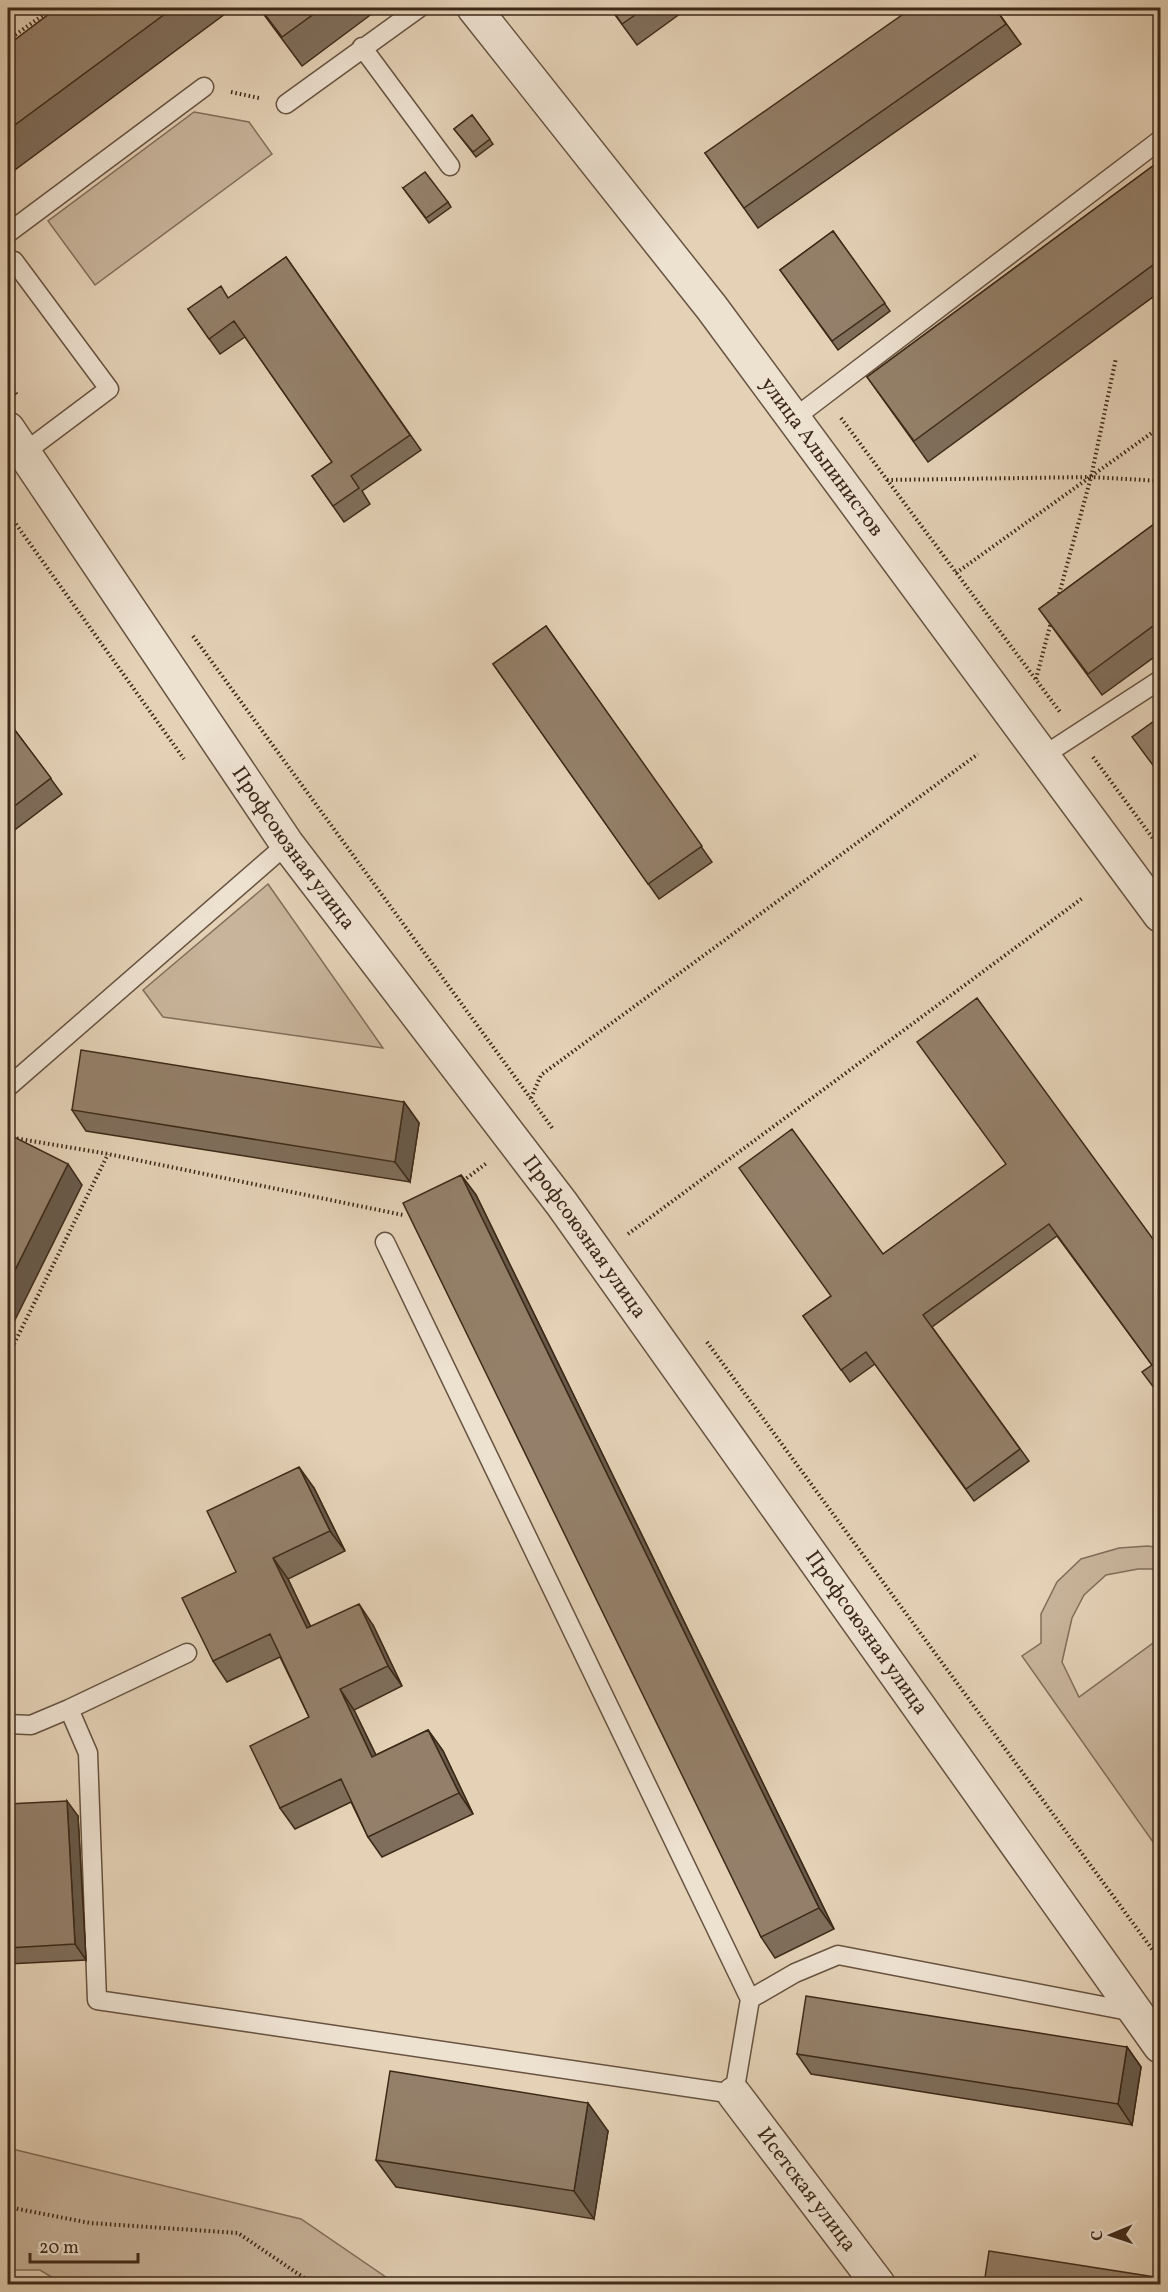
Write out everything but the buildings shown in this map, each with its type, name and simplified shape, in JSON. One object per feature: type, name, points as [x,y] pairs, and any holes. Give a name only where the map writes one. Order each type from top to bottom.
[{"type":"street","name":"улица Альпинистов","points":[[474,8],[712,308],[1161,915]]},
{"type":"street","name":"Профсоюзная улица","points":[[26,439],[287,844],[562,1204],[1134,2012],[1161,2046]]},
{"type":"street","name":"Исетская улица","points":[[734,2094],[878,2284]]},
{"type":"lane","points":[[286,104],[419,8]]},
{"type":"lane","points":[[362,47],[450,166]]},
{"type":"lane","points":[[8,233],[204,87]]},
{"type":"lane","points":[[794,419],[1161,140]]},
{"type":"lane","points":[[14,261],[109,389],[26,439]]},
{"type":"lane","points":[[1043,756],[1161,680]]},
{"type":"lane","points":[[8,1087],[287,844]]},
{"type":"lane","points":[[69,1709],[88,1753],[97,2000],[734,2094],[750,1999],[385,1242]]},
{"type":"lane","points":[[8,1724],[31,1725],[187,1653]]},
{"type":"lane","points":[[750,1999],[795,1973],[838,1955],[1134,2012]]},
{"type":"path","points":[[8,40],[53,8]]},
{"type":"path","points":[[204,87],[286,104]]},
{"type":"path","points":[[1057,601],[1091,477],[1116,358]]},
{"type":"path","points":[[8,382],[26,439]]},
{"type":"path","points":[[824,396],[1161,848]]},
{"type":"path","points":[[956,573],[1161,427]]},
{"type":"path","points":[[887,480],[1091,477],[1161,481]]},
{"type":"path","points":[[8,513],[186,761]]},
{"type":"path","points":[[1036,680],[1054,612]]},
{"type":"path","points":[[187,628],[558,1137]]},
{"type":"path","points":[[531,1098],[541,1075],[978,754]]},
{"type":"path","points":[[621,1225],[628,1234],[637,1228],[1084,897]]},
{"type":"path","points":[[8,1137],[108,1154],[403,1215]]},
{"type":"path","points":[[8,1356],[108,1154]]},
{"type":"path","points":[[463,1182],[491,1160]]},
{"type":"path","points":[[385,1242],[403,1215],[414,1210]]},
{"type":"path","points":[[705,1340],[1161,1960]]},
{"type":"path","points":[[8,2206],[90,2223],[238,2233],[313,2284]]},
{"type":"shaded area","points":[[194,112],[249,122],[272,154],[95,285],[48,221]]},
{"type":"shaded area","points":[[268,884],[383,1048],[163,1017],[143,990]]},
{"type":"shaded area","points":[[1148,1546],[1160,1548],[1160,1569],[1138,1569],[1106,1575],[1084,1595],[1072,1618],[1062,1662],[1079,1697],[1160,1638],[1160,1852],[1022,1656],[1041,1643],[1041,1614],[1057,1582],[1081,1559],[1119,1548]]},
{"type":"shaded area","points":[[8,2148],[301,2219],[396,2284],[63,2284],[40,2270],[8,2270]]}]
